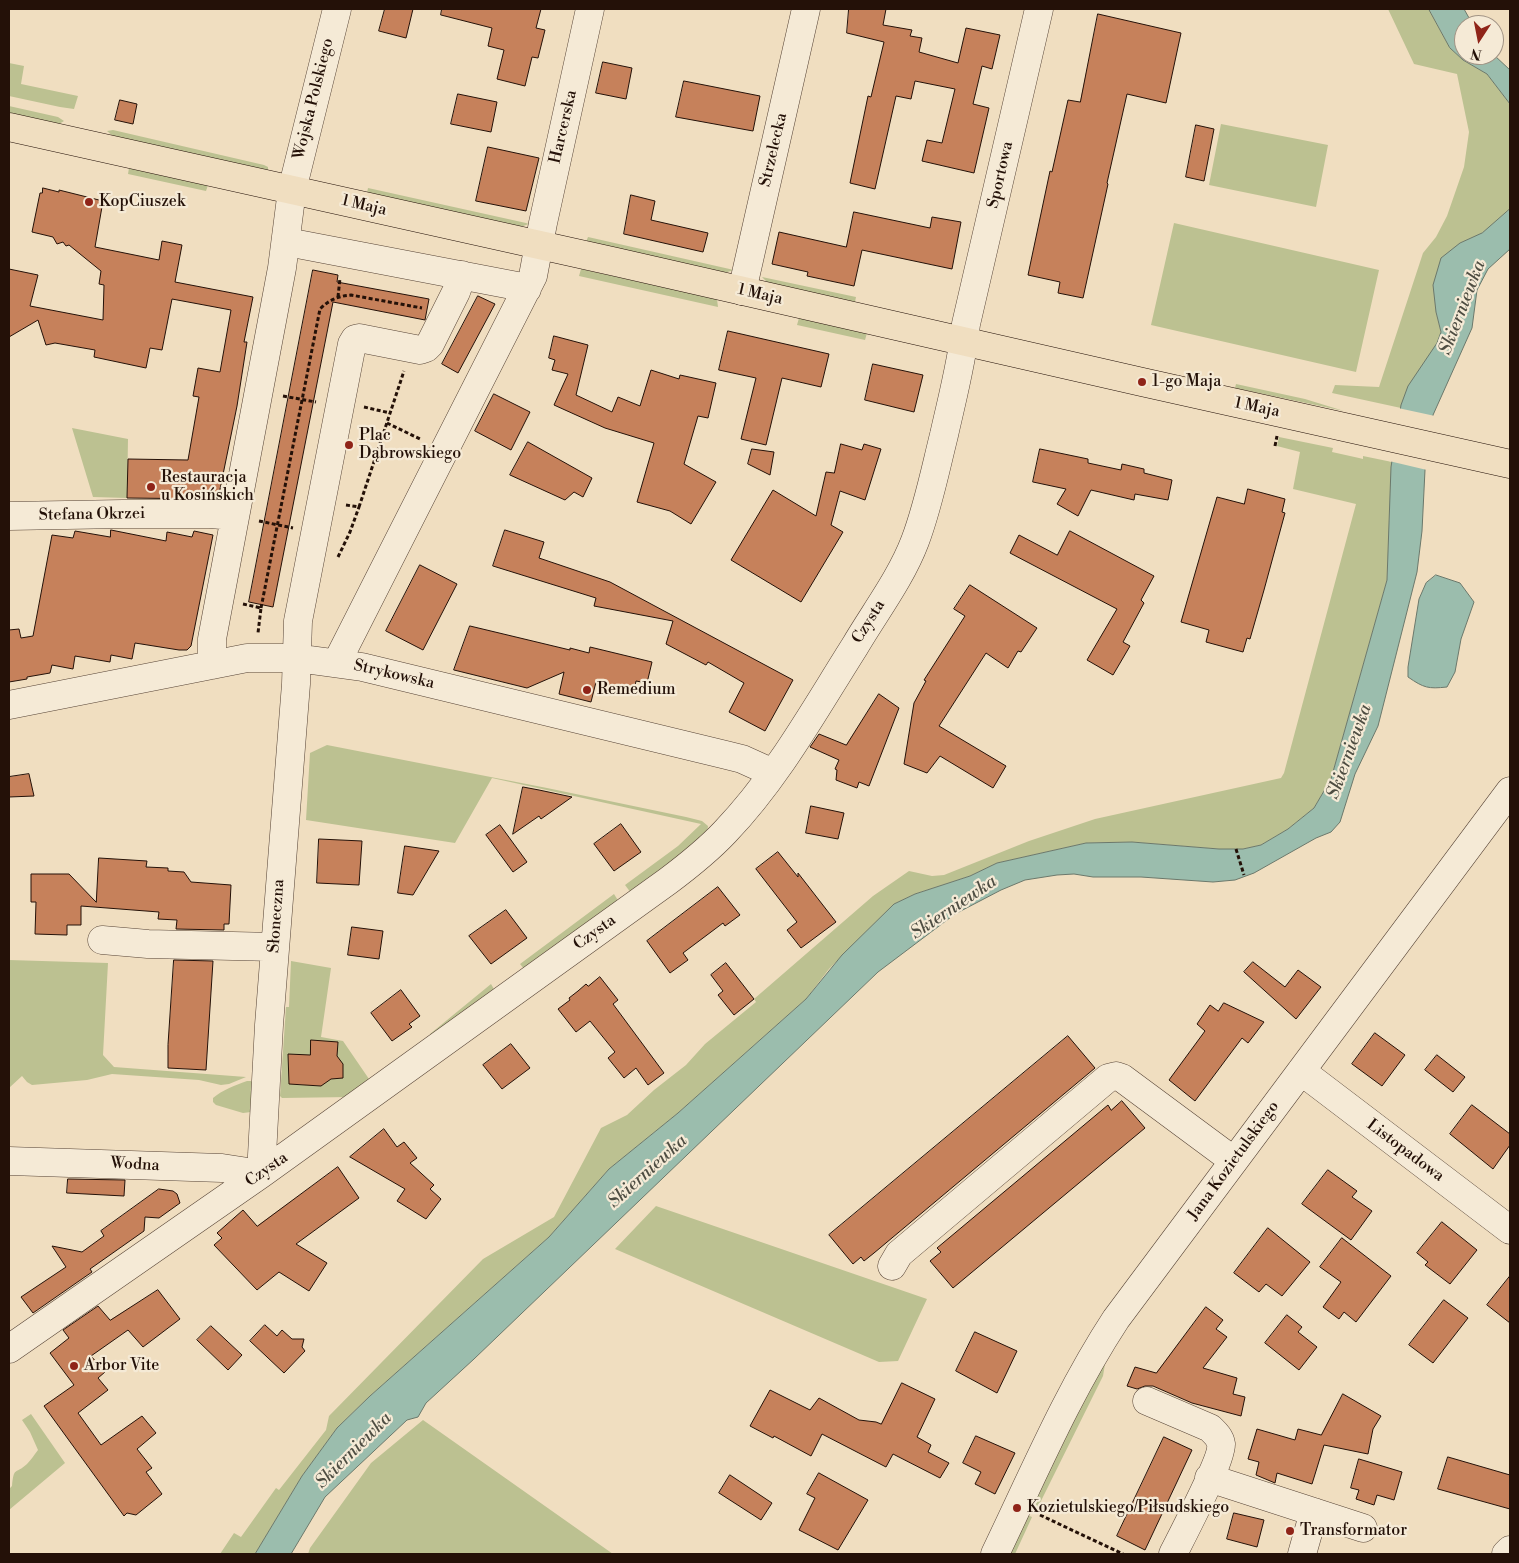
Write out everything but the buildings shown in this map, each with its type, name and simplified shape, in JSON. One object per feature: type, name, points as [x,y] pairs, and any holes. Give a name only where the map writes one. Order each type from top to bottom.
[{"type":"main road","name":"1 Maja","points":[[9,127],[1510,464]]},
{"type":"street","name":"Wojska Polskiego","points":[[292,190],[337,9]]},
{"type":"street","name":"Harcerska","points":[[539,245],[542,223],[590,9]]},
{"type":"street","name":"Strzelecka","points":[[742,291],[806,9]]},
{"type":"street","name":"Sportowa","points":[[965,341],[968,318],[1039,9]]},
{"type":"street","points":[[212,665],[212,638],[286,242],[292,190]]},
{"type":"street","points":[[286,242],[518,286],[527,290]]},
{"type":"street","points":[[337,662],[527,290],[535,269],[539,245]]},
{"type":"street","points":[[412,348],[420,350],[430,344],[456,292],[462,275]]},
{"type":"street","name":"Słoneczna","points":[[261,1174],[275,947],[296,684],[298,621],[352,344],[355,339],[360,338],[412,348]]},
{"type":"street","name":"Czysta","points":[[9,1349],[261,1174],[434,1050],[688,866],[725,832],[773,773],[824,696],[904,565],[915,542],[932,486],[965,341]]},
{"type":"street","name":"Stefana Okrzei","points":[[9,516],[123,514],[210,514],[235,516]]},
{"type":"street","name":"Strykowska","points":[[9,704],[247,658],[296,658],[337,662],[362,667],[742,759],[773,773]]},
{"type":"street","name":"Jana Kozietulskiego","points":[[995,1554],[1074,1390],[1116,1319],[1510,791]]},
{"type":"street","points":[[102,940],[148,944],[275,947]]},
{"type":"street","name":"Listopadowa","points":[[1300,1071],[1510,1230]]},
{"type":"street","points":[[892,1266],[899,1254],[1108,1078],[1116,1076],[1122,1078],[1234,1161]]},
{"type":"street","name":"Wodna","points":[[9,1161],[222,1168],[261,1174]]},
{"type":"street","points":[[1147,1401],[1210,1428],[1218,1436],[1221,1444],[1220,1453],[1173,1554]]},
{"type":"street","points":[[1209,1478],[1363,1528]]},
{"type":"street","points":[[1302,1554],[1314,1512]]},
{"type":"street","points":[[1506,1554],[1510,1550]]},
{"type":"path","points":[[321,501],[358,507],[412,348]]},
{"type":"path","points":[[259,392],[339,407]]},
{"type":"path","points":[[387,422],[427,443]]},
{"type":"path","points":[[235,516],[315,532]]},
{"type":"path","points":[[1236,849],[1244,874]]},
{"type":"path","points":[[1035,1522],[1039,1514],[1122,1554]]},
{"type":"green space","points":[[1388,9],[1429,9],[1450,48],[1454,52],[1454,65],[1472,65],[1487,74],[1510,104],[1510,209],[1482,234],[1460,243],[1436,312],[1441,332],[1437,343],[1401,408],[1332,393],[1335,385],[1379,387],[1423,253],[1436,237],[1447,216],[1464,167],[1469,132],[1457,74],[1414,64]]},
{"type":"green space","points":[[9,63],[24,66],[21,84],[78,96],[74,109],[9,96]]},
{"type":"green space","points":[[9,106],[58,117],[64,121],[59,124],[9,114]]},
{"type":"green space","points":[[1221,124],[1328,145],[1316,207],[1209,185]]},
{"type":"green space","points":[[113,130],[264,165],[268,167],[268,171],[114,137],[107,131]]},
{"type":"green space","points":[[129,168],[208,185],[206,191],[128,174]]},
{"type":"green space","points":[[368,188],[529,224],[520,227],[367,193]]},
{"type":"green space","points":[[1174,223],[1379,270],[1356,372],[1151,325]]},
{"type":"green space","points":[[588,237],[734,270],[724,273],[586,242]]},
{"type":"green space","points":[[581,269],[717,299],[718,307],[579,276]]},
{"type":"green space","points":[[762,277],[856,297],[855,302],[768,283]]},
{"type":"green space","points":[[799,318],[867,333],[865,340],[797,325]]},
{"type":"green space","points":[[1236,384],[1305,399],[1344,411],[1235,388]]},
{"type":"green space","points":[[72,428],[128,439],[127,498],[93,497]]},
{"type":"green space","points":[[1279,437],[1333,448],[1332,452],[1363,459],[1363,456],[1392,462],[1387,580],[1331,779],[1314,808],[1288,829],[1261,845],[1243,849],[1219,849],[1132,842],[1086,843],[997,863],[970,876],[915,894],[894,904],[829,969],[806,999],[678,1113],[609,1169],[549,1237],[370,1396],[337,1428],[302,1476],[255,1554],[220,1554],[234,1533],[241,1537],[276,1488],[279,1490],[326,1430],[329,1416],[483,1259],[554,1217],[601,1128],[627,1115],[654,1090],[686,1065],[705,1044],[756,1002],[754,999],[873,896],[909,871],[932,876],[944,875],[1029,841],[1095,819],[1281,778],[1284,773],[1356,504],[1293,489],[1300,452],[1277,446]]},
{"type":"green space","points":[[327,745],[547,788],[686,817],[702,821],[708,826],[707,833],[631,893],[625,885],[678,846],[701,824],[492,778],[455,843],[306,820],[310,753]]},
{"type":"green space","points":[[614,894],[619,902],[525,970],[520,964]]},
{"type":"green space","points":[[9,960],[108,963],[103,1055],[114,1067],[246,1077],[221,1085],[199,1080],[112,1074],[87,1080],[32,1085],[22,1076],[9,1088]]},
{"type":"green space","points":[[291,961],[331,968],[321,1037],[343,1041],[369,1079],[350,1097],[282,1098],[280,1096],[286,1007],[289,1007]],"holes":[[[289,1055],[321,1086],[289,1084]]]},
{"type":"green space","points":[[491,984],[495,991],[433,1038],[430,1034]]},
{"type":"green space","points":[[251,1081],[254,1085],[251,1112],[243,1113],[216,1105],[213,1102],[213,1098],[229,1088]]},
{"type":"green space","points":[[656,1206],[927,1299],[898,1361],[879,1362],[615,1249]]},
{"type":"green space","points":[[1106,1358],[1103,1376],[1038,1507],[1032,1504],[1089,1386]]},
{"type":"green space","points":[[31,1414],[65,1463],[9,1510],[9,1489],[12,1486],[14,1473],[27,1464],[38,1450],[22,1420]]},
{"type":"green space","points":[[423,1420],[613,1554],[308,1554],[310,1548],[371,1463]]},
{"type":"green space","points":[[1027,1515],[1032,1517],[1015,1554],[1008,1554]]},
{"type":"water","points":[[1429,9],[1464,9],[1467,15],[1454,15],[1454,52],[1450,48]]},
{"type":"water","points":[[1504,64],[1510,70],[1510,104],[1487,74],[1472,65]]},
{"type":"water","name":"Skierniewka","points":[[1510,209],[1510,249],[1488,269],[1477,290],[1472,328],[1433,415],[1425,470],[1422,531],[1417,572],[1378,726],[1355,774],[1340,822],[1331,832],[1316,838],[1254,873],[1235,880],[1213,882],[1141,877],[1057,875],[1025,880],[955,914],[878,972],[426,1403],[418,1417],[407,1420],[325,1497],[291,1554],[255,1554],[302,1476],[337,1428],[370,1396],[549,1237],[609,1169],[678,1113],[806,999],[842,955],[894,904],[915,894],[970,876],[997,863],[1086,843],[1132,842],[1219,849],[1243,849],[1261,845],[1288,829],[1314,808],[1331,779],[1387,580],[1391,467],[1401,405],[1408,386],[1437,343],[1441,332],[1436,312],[1433,285],[1441,258],[1460,243],[1482,233]]},
{"type":"water","points":[[1436,575],[1460,583],[1474,602],[1461,639],[1455,672],[1447,687],[1435,688],[1422,686],[1408,677],[1408,667],[1419,599],[1426,583]]},
{"type":"pier","points":[[1398,408],[1435,416],[1427,470],[1389,461]]},
{"type":"place","name":"KopCiuszek","points":[[89,202]]},
{"type":"place","name":"1-go Maja","points":[[1142,382]]},
{"type":"place","name":"Plac Dąbrowskiego","points":[[349,445]]},
{"type":"place","name":"Restauracja u Kosińskich","points":[[151,487]]},
{"type":"place","name":"Remedium","points":[[587,690]]},
{"type":"place","name":"Arbor Vite","points":[[74,1366]]},
{"type":"place","name":"Kozietulskiego/Piłsudskiego","points":[[1017,1508]]},
{"type":"place","name":"Transformator","points":[[1290,1531]]}]
